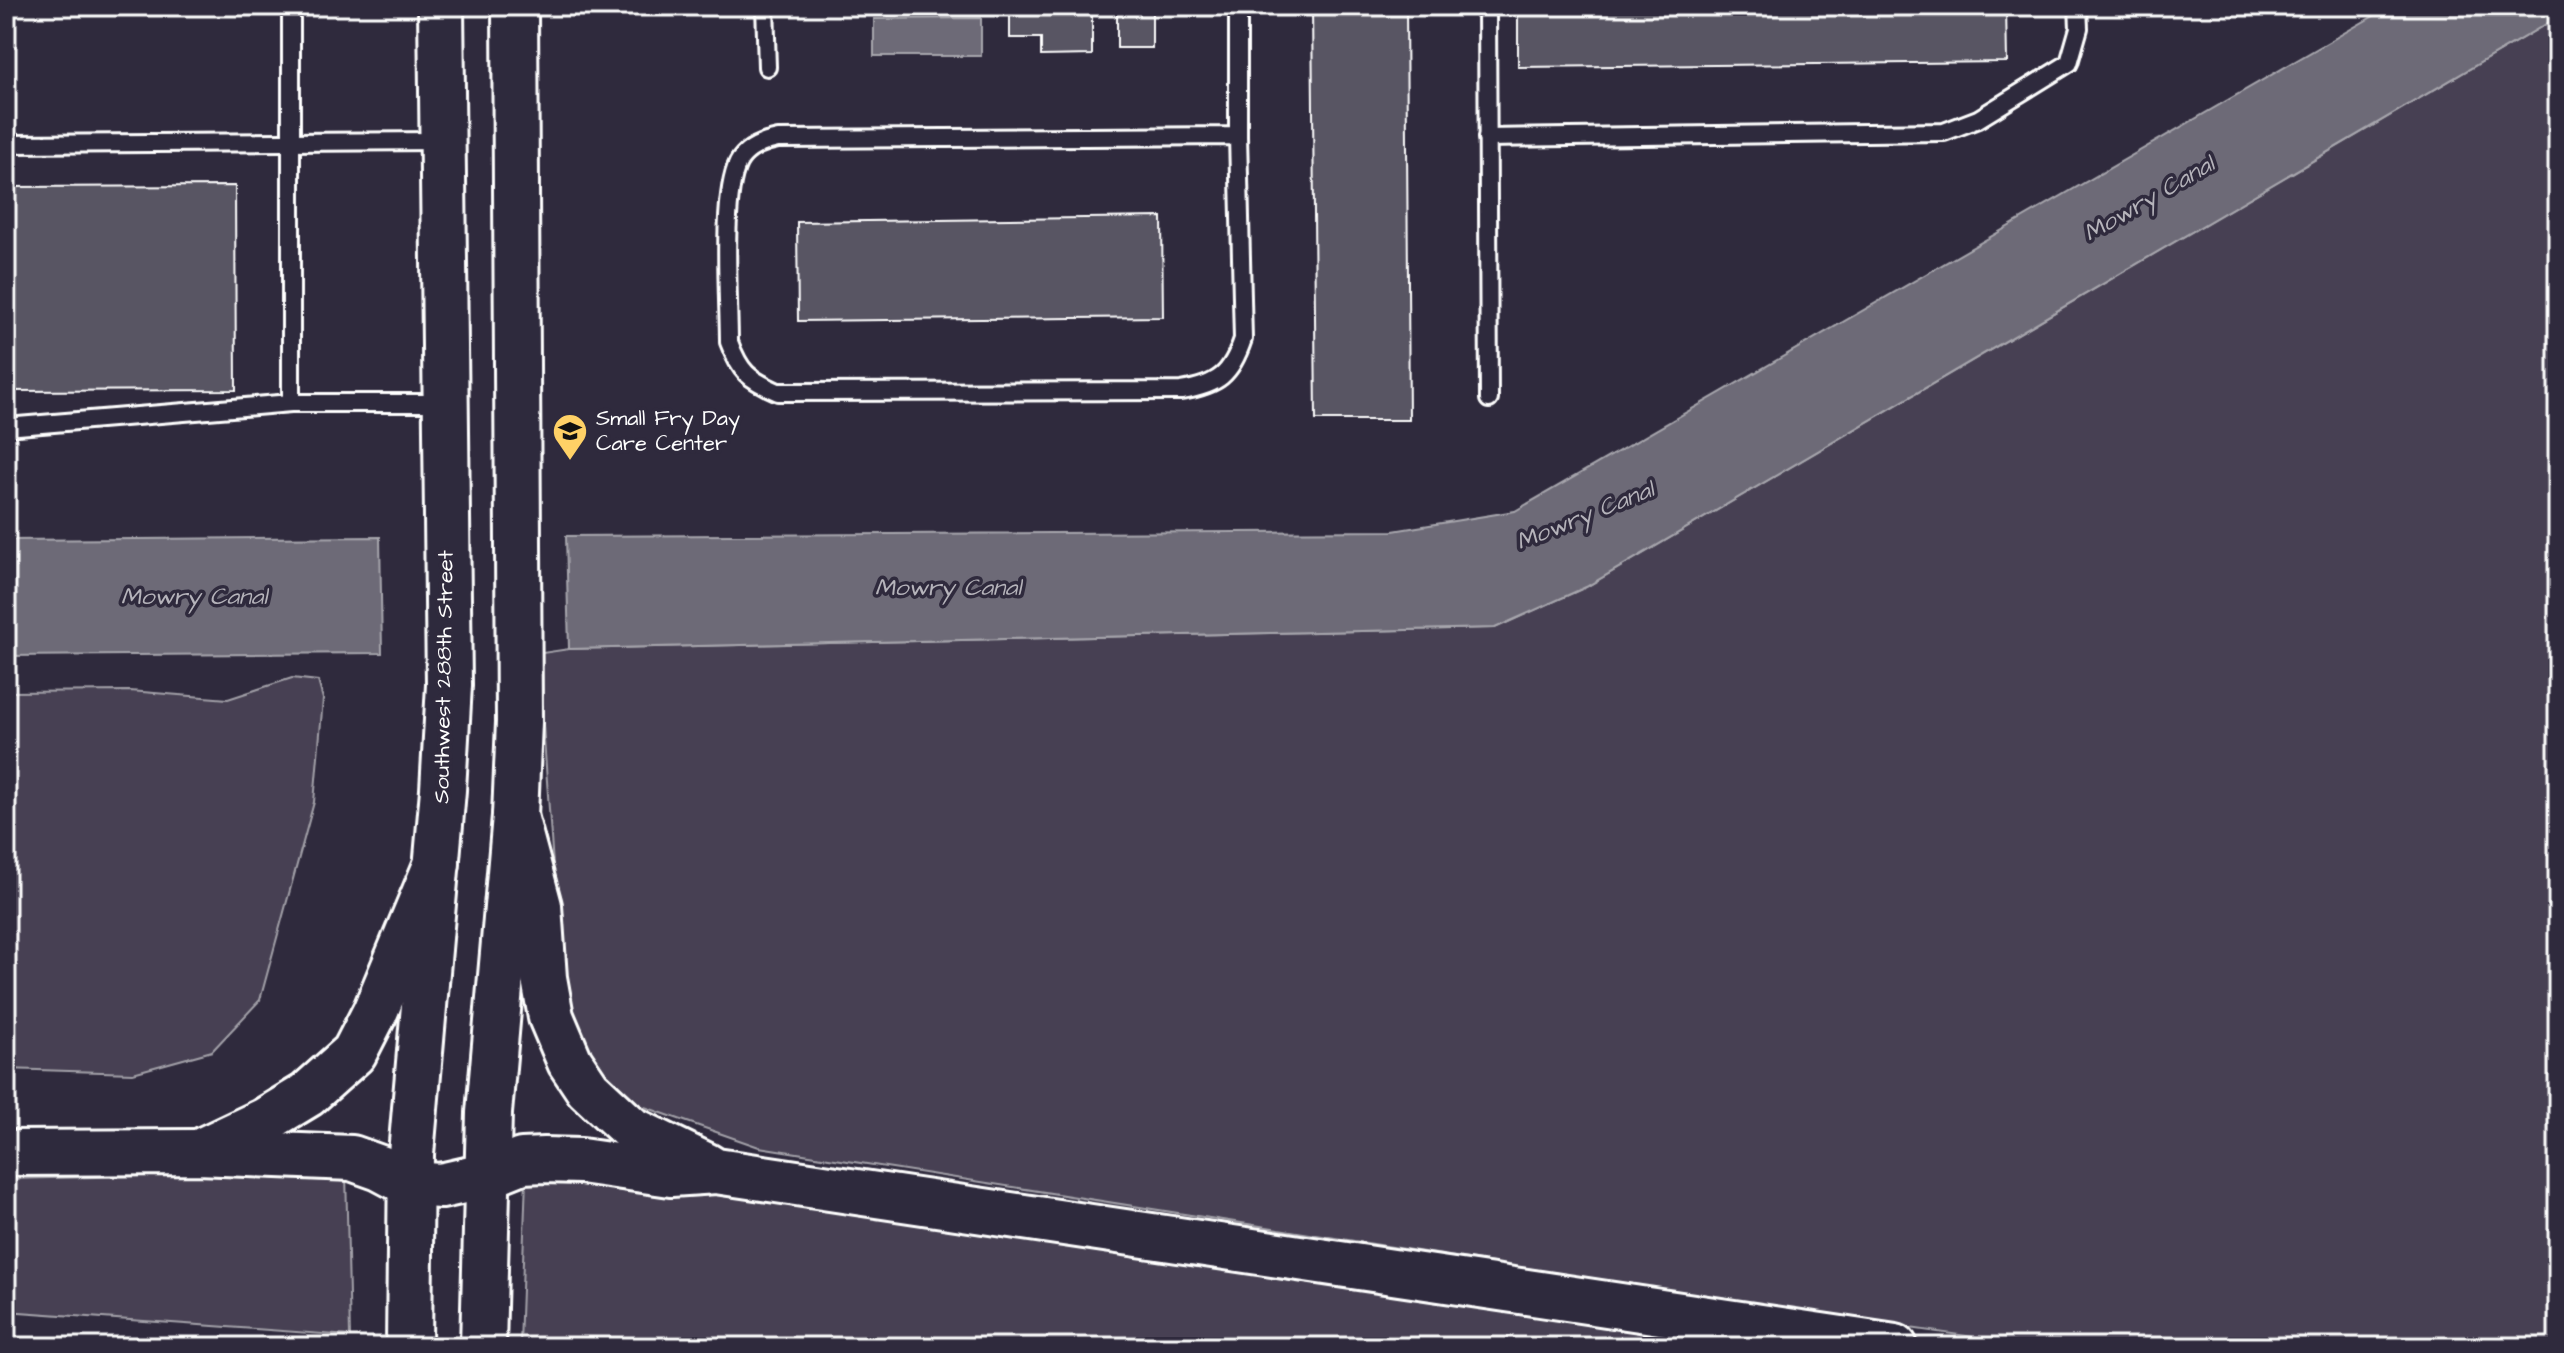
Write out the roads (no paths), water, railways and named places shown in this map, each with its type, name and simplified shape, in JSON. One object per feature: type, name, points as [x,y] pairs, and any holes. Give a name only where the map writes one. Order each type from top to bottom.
[{"type":"main road","name":"Southwest 288th Street","points":[[409,1347],[410,1184],[449,685],[441,6]]},
{"type":"main road","points":[[483,1347],[485,1176],[515,816],[520,690],[515,6]]},
{"type":"main road","points":[[515,816],[539,906],[544,978],[551,1017],[570,1062],[588,1089],[631,1129],[716,1171]]},
{"type":"main road","points":[[198,1152],[264,1121],[307,1095],[354,1053],[375,1012],[437,863]]},
{"type":"main road","points":[[6,1153],[198,1152],[352,1158],[410,1184],[441,1186],[485,1176],[522,1161],[581,1161],[671,1174],[716,1171],[1895,1347]]},
{"type":"lane","points":[[291,6],[291,403]]},
{"type":"lane","points":[[765,6],[767,67]]},
{"type":"lane","points":[[1238,6],[1243,339],[1236,360],[1221,379],[1200,388],[1181,391],[778,392],[752,381],[736,363],[729,342],[729,192],[738,161],[757,144],[778,139],[1238,136]]},
{"type":"lane","points":[[1487,6],[1489,399]]},
{"type":"lane","points":[[1487,138],[1944,132],[1978,119],[2069,63],[2079,28],[2078,6]]},
{"type":"lane","points":[[6,144],[443,141]]},
{"type":"lane","points":[[6,427],[291,403],[445,403]]},
{"type":"water","points":[[2391,6],[2558,6],[2558,17],[1586,587],[1495,628],[569,649],[566,536],[1393,531],[1515,511]]},
{"type":"water","points":[[981,18],[981,56],[874,56],[874,19]]},
{"type":"water","name":"Mowry Canal","points":[[380,537],[382,653],[6,656],[6,540]]},
{"type":"place","name":"Small Fry Day Care Center","points":[[570,462]]}]
